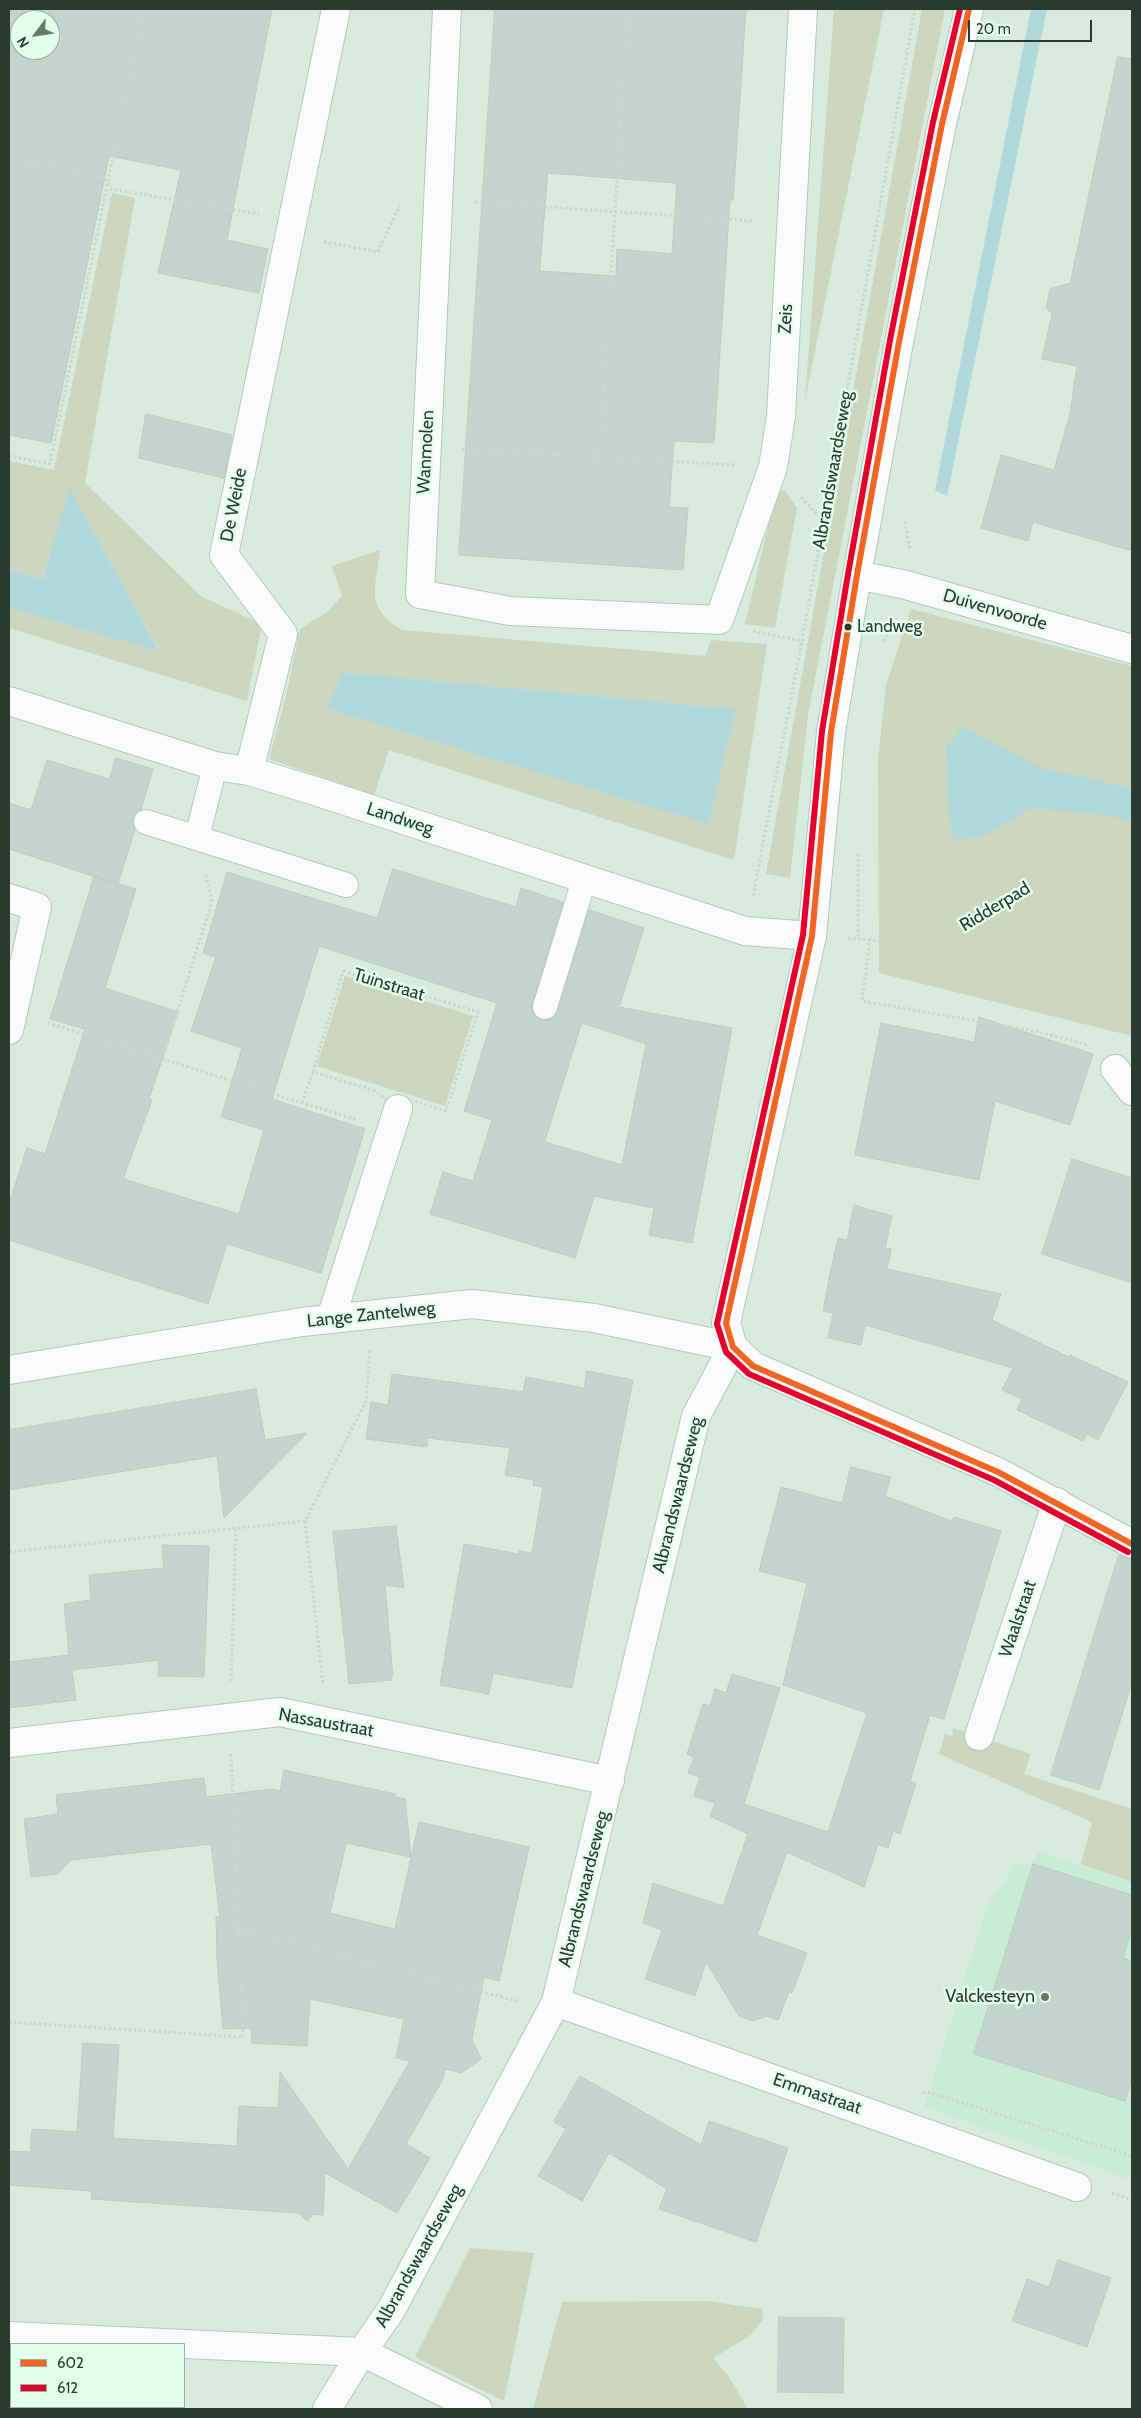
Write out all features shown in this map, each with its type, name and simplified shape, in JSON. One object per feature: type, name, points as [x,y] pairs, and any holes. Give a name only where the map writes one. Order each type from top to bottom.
[{"type":"street","points":[[290,228],[336,9]]},
{"type":"street","name":"Wanmolen","points":[[447,9],[420,594],[510,611],[719,620]]},
{"type":"street","name":"Zeis","points":[[719,620],[773,467],[781,416],[803,9]]},
{"type":"street","points":[[969,9],[942,124],[899,342],[857,575],[831,732],[812,936],[726,1323],[733,1346],[753,1366],[998,1472],[1132,1544]]},
{"type":"street","name":"De Weide","points":[[249,771],[283,634],[224,555],[290,228]]},
{"type":"street","name":"Duivenvoorde","points":[[857,575],[906,586],[1132,649]]},
{"type":"street","name":"Landweg","points":[[9,700],[215,766],[249,771],[745,931],[812,936]]},
{"type":"street","points":[[9,898],[37,907],[12,1021]]},
{"type":"street","points":[[1114,1070],[1132,1091]]},
{"type":"street","points":[[331,1318],[394,1120]]},
{"type":"street","name":"Lange Zantelweg","points":[[9,1370],[331,1318],[472,1304],[594,1318],[733,1346]]},
{"type":"street","name":"Albrandswaardseweg","points":[[327,2409],[362,2352],[391,2310],[554,2006],[610,1780],[696,1416],[733,1346]]},
{"type":"street","name":"Waalstraat","points":[[979,1736],[1057,1502]]},
{"type":"street","name":"Nassaustraat","points":[[9,1743],[280,1712],[610,1780]]},
{"type":"street","name":"Emmastraat","points":[[554,2006],[1077,2187]]},
{"type":"street","points":[[9,2336],[163,2343]]},
{"type":"street","points":[[185,2344],[362,2352],[478,2409]]},
{"type":"lane","points":[[197,837],[215,766]]},
{"type":"lane","points":[[146,822],[346,885]]},
{"type":"lane","points":[[545,1007],[584,880]]},
{"type":"path","points":[[9,456],[50,464],[109,184],[143,9]]},
{"type":"path","points":[[599,457],[628,9]]},
{"type":"path","name":"Albrandswaardseweg","points":[[745,931],[824,521],[915,9]]},
{"type":"path","points":[[9,158],[106,178],[111,189],[290,228],[378,252],[404,198],[791,224]]},
{"type":"path","points":[[426,447],[773,467],[824,521]]},
{"type":"path","points":[[719,620],[735,628],[802,640]]},
{"type":"path","points":[[162,1059],[212,902],[197,837]]},
{"type":"path","name":"Ridderpad","points":[[858,938],[916,944],[938,941],[1040,880],[1073,870],[1132,881]]},
{"type":"path","points":[[870,938],[862,1001],[1053,1036],[1097,1048],[1114,1070]]},
{"type":"path","name":"Tuinstraat","points":[[313,1072],[343,970],[478,1012],[446,1111],[418,1102],[394,1120]]},
{"type":"path","points":[[12,1021],[162,1059],[302,1104],[394,1120]]},
{"type":"path","points":[[302,1104],[313,1072],[376,1091],[394,1120]]},
{"type":"path","points":[[327,1721],[305,1521],[366,1401],[373,1314]]},
{"type":"path","points":[[9,1552],[305,1521]]},
{"type":"path","points":[[9,2022],[243,2037],[229,1718],[236,1528]]},
{"type":"path","points":[[239,1929],[554,2006]]},
{"type":"shaded area","points":[[834,9],[884,9],[805,401]]},
{"type":"shaded area","points":[[922,9],[945,9],[808,715],[790,878],[766,874]]},
{"type":"shaded area","points":[[112,193],[135,198],[85,483],[202,597],[262,624],[247,701],[9,628],[9,608],[159,650],[69,488],[43,579],[9,570],[9,461],[54,470]]},
{"type":"shaded area","points":[[777,489],[785,491],[797,508],[775,628],[745,624]]},
{"type":"shaded area","points":[[380,550],[375,586],[377,605],[390,622],[402,630],[705,656],[711,640],[767,644],[734,860],[389,750],[374,795],[269,759],[286,696],[300,629],[326,613],[342,596],[332,566]],"holes":[[[342,672],[735,709],[708,823],[327,709]]]},
{"type":"shaded area","points":[[911,609],[1132,666],[1132,1036],[879,973],[878,760],[886,685]]},
{"type":"shaded area","points":[[345,976],[473,1016],[445,1106],[317,1066]]},
{"type":"shaded area","points":[[953,1728],[1031,1754],[1024,1774],[1132,1809],[1132,1882],[1081,1864],[1092,1822],[939,1754],[945,1734],[952,1736]]},
{"type":"shaded area","name":"Valckesteyn","points":[[1038,1851],[1132,1882],[1132,2180],[924,2107],[989,1901],[1005,1882],[1014,1863],[1032,1864]]},
{"type":"shaded area","points":[[470,2248],[534,2253],[504,2401],[415,2357]]},
{"type":"shaded area","points":[[706,2301],[762,2309],[763,2319],[751,2335],[713,2358],[729,2377],[748,2409],[533,2409],[562,2302]]},
{"type":"water","points":[[1031,9],[1047,9],[947,496],[935,490]]},
{"type":"water","points":[[69,487],[159,651],[9,608],[9,570],[43,579]]},
{"type":"water","points":[[342,672],[736,709],[708,824],[327,709]]},
{"type":"water","points":[[963,727],[1042,768],[1132,788],[1132,823],[1112,816],[1031,808],[984,836],[954,840],[949,818],[946,746]]},
{"type":"building","points":[[9,9],[272,9],[227,240],[268,249],[259,293],[158,273],[181,170],[109,156],[51,443],[9,435]]},
{"type":"building","points":[[495,9],[746,9],[733,200],[730,200],[714,443],[674,441],[669,507],[688,508],[683,570],[459,555]],"holes":[[[548,173],[677,183],[672,254],[617,249],[616,276],[540,271]]]},
{"type":"building","points":[[1118,57],[1132,59],[1132,551],[1033,522],[1028,541],[981,528],[1001,455],[1054,470],[1070,414],[1077,366],[1042,359],[1052,314],[1046,308],[1050,289],[1070,283]]},
{"type":"building","points":[[146,414],[232,435],[224,478],[139,458]]},
{"type":"building","points":[[116,758],[153,769],[141,810],[133,818],[135,829],[118,884],[9,849],[9,803],[31,810],[47,760],[109,779]]},
{"type":"building","points":[[393,869],[516,907],[521,888],[563,902],[532,1003],[532,1011],[541,1020],[549,1020],[558,1011],[589,910],[644,928],[619,1007],[732,1028],[692,1243],[649,1235],[654,1208],[594,1196],[575,1258],[430,1214],[443,1172],[473,1181],[492,1120],[464,1111],[497,1003],[319,946],[272,1099],[365,1129],[321,1273],[227,1244],[208,1304],[9,1240],[9,1204],[27,1148],[45,1154],[85,1029],[50,1019],[94,876],[136,889],[105,988],[178,1012],[149,1099],[152,1100],[123,1179],[239,1214],[264,1130],[221,1117],[242,1048],[191,1031],[216,957],[203,953],[227,872],[377,918]],"holes":[[[582,1023],[646,1044],[622,1165],[545,1142]]]},
{"type":"building","points":[[979,1017],[1093,1054],[1070,1125],[995,1101],[979,1180],[855,1155],[881,1023],[974,1042]]},
{"type":"building","points":[[1072,1159],[1132,1178],[1132,1283],[1042,1254]]},
{"type":"building","points":[[854,1205],[892,1216],[885,1248],[891,1249],[887,1269],[1001,1294],[992,1320],[1069,1357],[1070,1355],[1128,1382],[1098,1440],[1087,1434],[1083,1441],[1017,1410],[1022,1399],[1002,1390],[1013,1368],[865,1325],[861,1345],[828,1338],[833,1313],[823,1311],[830,1274],[838,1238],[847,1240]]},
{"type":"building","points":[[587,1371],[633,1380],[572,1688],[493,1673],[489,1694],[440,1685],[464,1544],[519,1554],[519,1551],[532,1553],[543,1487],[533,1485],[534,1480],[505,1475],[510,1448],[428,1438],[427,1447],[366,1439],[371,1402],[388,1405],[392,1374],[523,1392],[526,1377],[584,1388]]},
{"type":"building","points":[[256,1389],[265,1440],[307,1433],[224,1518],[217,1456],[9,1490],[9,1430]]},
{"type":"building","points":[[851,1467],[891,1477],[885,1496],[952,1521],[954,1517],[1001,1531],[944,1719],[930,1715],[910,1781],[916,1783],[900,1834],[893,1831],[888,1848],[878,1845],[864,1887],[787,1852],[757,1935],[807,1953],[792,1993],[789,1992],[778,2020],[766,2016],[753,2021],[739,2016],[706,1962],[695,1996],[645,1979],[662,1930],[643,1923],[653,1883],[723,1906],[748,1834],[710,1816],[715,1803],[694,1796],[700,1777],[688,1773],[694,1757],[687,1754],[703,1704],[710,1706],[715,1689],[726,1693],[732,1674],[780,1688],[744,1804],[828,1832],[867,1713],[783,1685],[807,1583],[759,1571],[781,1487],[842,1503]]},
{"type":"building","points":[[396,1526],[404,1588],[385,1585],[392,1680],[349,1684],[333,1532]]},
{"type":"building","points":[[163,1545],[209,1546],[204,1677],[158,1676],[159,1660],[72,1670],[76,1700],[9,1708],[9,1662],[69,1655],[64,1604],[91,1600],[89,1575],[163,1568]]},
{"type":"building","points":[[1119,1555],[1132,1560],[1132,1682],[1099,1790],[1051,1775]]},
{"type":"building","points":[[284,1770],[395,1794],[395,1797],[405,1799],[411,1857],[346,1843],[330,1913],[395,1929],[419,1822],[529,1847],[499,1981],[484,1977],[472,2039],[481,2059],[461,2073],[445,2069],[443,2079],[406,2144],[430,2158],[397,2213],[325,2173],[323,2215],[314,2214],[307,2221],[299,2213],[91,2199],[92,2191],[9,2185],[9,2151],[30,2152],[32,2129],[77,2132],[83,2043],[119,2045],[113,2138],[237,2146],[239,2106],[278,2108],[280,2072],[348,2169],[410,2061],[396,2058],[404,2019],[310,1999],[307,2046],[252,2043],[251,2028],[223,2029],[217,1958],[216,1917],[220,1917],[211,1844],[71,1860],[58,1874],[31,1877],[24,1819],[58,1814],[56,1795],[204,1778],[206,1797],[272,1789],[280,1791]]},
{"type":"building","points":[[1033,1864],[1132,1895],[1132,1928],[1123,1958],[1132,1961],[1132,2078],[1125,2101],[974,2054]]},
{"type":"building","points":[[580,2076],[701,2145],[709,2121],[788,2148],[756,2242],[659,2209],[667,2189],[609,2153],[582,2201],[538,2176],[566,2129],[554,2122]]},
{"type":"building","points":[[1058,2260],[1111,2278],[1087,2347],[1012,2321],[1027,2279],[1049,2287]]},
{"type":"building","points":[[779,2317],[844,2318],[843,2393],[778,2392]]},
{"type":"transit line","name":"612","points":[[960,9],[933,122],[890,340],[848,574],[822,731],[803,935],[717,1324],[726,1352],[749,1374],[994,1480],[1128,1552]]},
{"type":"transit line","name":"602","points":[[969,9],[942,124],[899,342],[857,575],[831,732],[812,936],[726,1323],[733,1347],[753,1366],[998,1472],[1132,1544]]},
{"type":"place","name":"Landweg","points":[[848,627]]},
{"type":"place","name":"Valckesteyn","points":[[1045,1997]]}]
